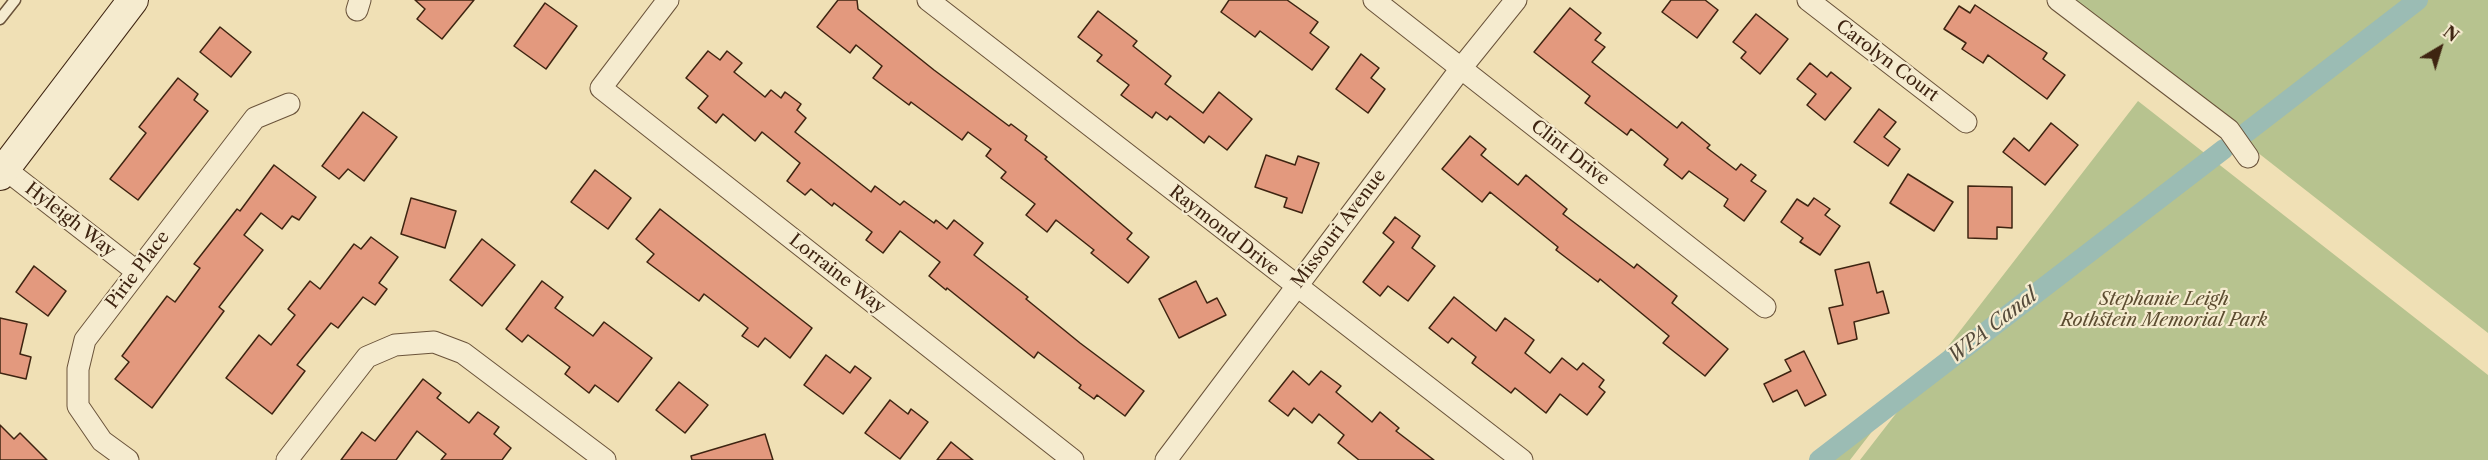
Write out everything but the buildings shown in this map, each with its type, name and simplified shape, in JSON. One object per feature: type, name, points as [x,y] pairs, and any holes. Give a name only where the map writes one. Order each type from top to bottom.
[{"type":"main road","points":[[2,172],[126,4]]},
{"type":"street","name":"Lorraine Way","points":[[668,0],[601,88],[1073,460]]},
{"type":"street","name":"Raymond Drive","points":[[928,0],[1295,287],[1522,460]]},
{"type":"street","name":"Clint Drive","points":[[1374,0],[1765,307]]},
{"type":"street","name":"Missouri Avenue","points":[[1166,460],[1462,67],[1516,0]]},
{"type":"street","name":"Carolyn Court","points":[[1808,0],[1966,122]]},
{"type":"street","points":[[2058,0],[2229,130],[2248,158]]},
{"type":"street","name":"Pirie Place","points":[[128,460],[102,441],[78,406],[78,369],[85,340],[255,118],[289,104]]},
{"type":"street","name":"Hyleigh Way","points":[[2,172],[136,271]]},
{"type":"street","points":[[287,460],[367,357],[395,345],[434,342],[463,352],[605,460]]},
{"type":"lane","points":[[0,19],[15,0]]},
{"type":"green space","points":[[2063,0],[2488,0],[2488,333]]},
{"type":"green space","name":"Stephanie Leigh Rothstein Memorial Park","points":[[2138,101],[2488,375],[2488,460],[1860,460]]},
{"type":"green space","points":[[1884,416],[1850,460],[1827,460]]},
{"type":"waterway","name":"WPA Canal","points":[[2247,132],[2418,0]]},
{"type":"waterway","name":"WPA Canal","points":[[1819,460],[2224,149]]}]
